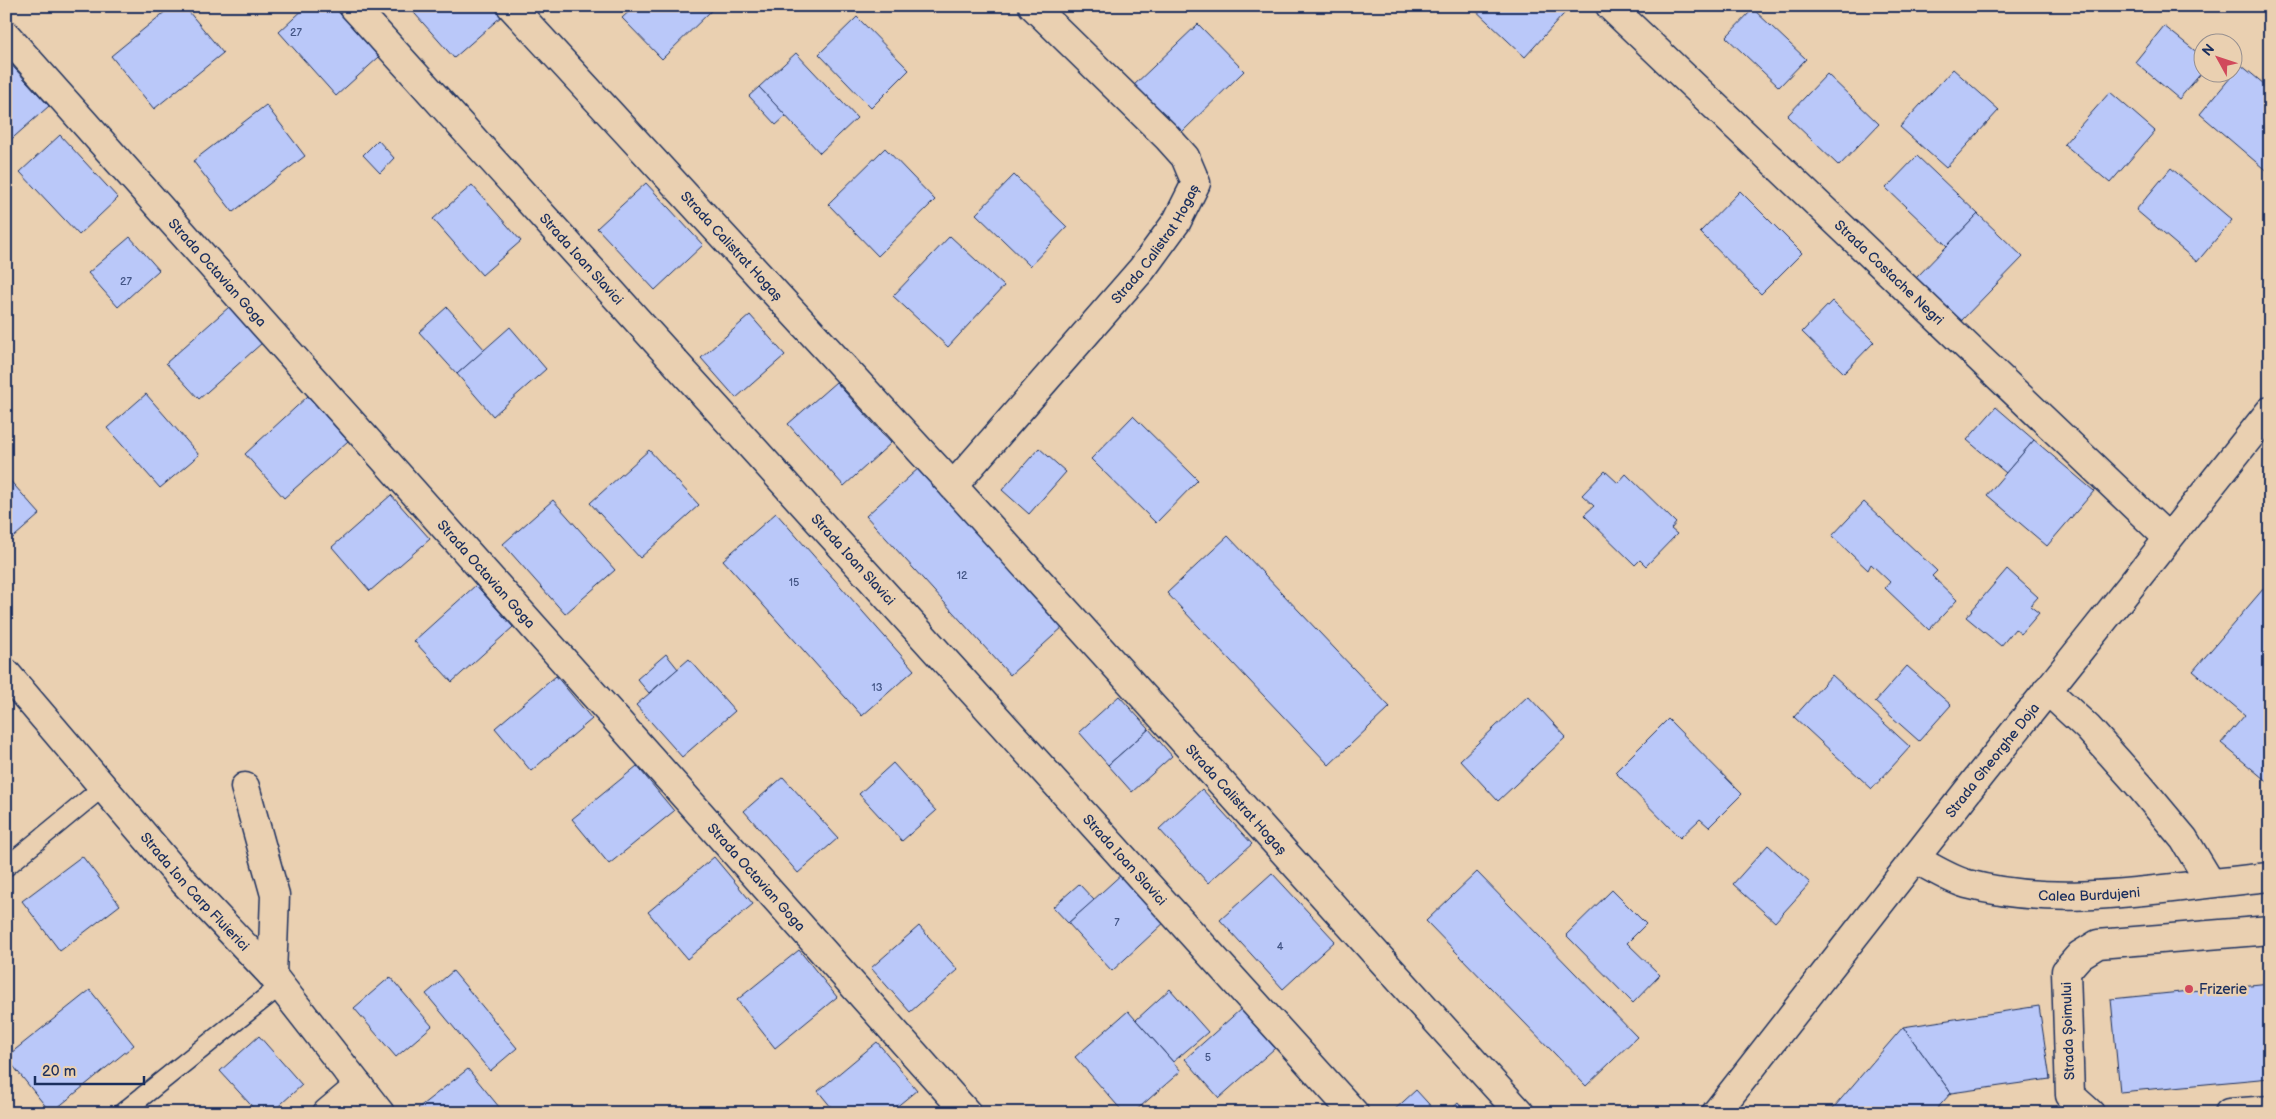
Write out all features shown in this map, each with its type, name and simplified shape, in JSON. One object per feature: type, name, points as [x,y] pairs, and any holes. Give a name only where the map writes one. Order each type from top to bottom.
[{"type":"street","name":"Strada Ioan Slavici","points":[[353,6],[1354,1113]]},
{"type":"street","name":"Strada Calistrat Hogaș","points":[[510,6],[953,486],[1520,1113]]},
{"type":"street","name":"Strada Calistrat Hogaș","points":[[953,486],[1142,268],[1177,221],[1196,183],[1186,157],[1034,6]]},
{"type":"street","name":"Strada Costache Negri","points":[[1610,6],[2168,538]]},
{"type":"street","name":"Strada Octavian Goga","points":[[6,35],[968,1113]]},
{"type":"street","name":"Strada Gheorghe Doja","points":[[1716,1113],[2047,690],[2270,411]]},
{"type":"street","name":"Strada Ion Carp Fluierici","points":[[6,673],[184,882],[276,980],[380,1113]]},
{"type":"street","points":[[2047,690],[2088,728],[2184,838],[2210,882]]},
{"type":"street","points":[[246,786],[275,896],[276,980]]},
{"type":"street","name":"Calea Burdujeni","points":[[1915,859],[1964,883],[2004,892],[2042,895],[2118,894],[2210,882],[2270,878]]},
{"type":"street","name":"Strada Șoimului","points":[[2090,1113],[2070,1095],[2066,971],[2080,955],[2098,944],[2270,930]]},
{"type":"street","points":[[327,1113],[359,1086]]},
{"type":"street","points":[[2229,1113],[2270,1110]]},
{"type":"lane","points":[[6,867],[103,787]]},
{"type":"lane","points":[[122,1113],[276,980]]},
{"type":"building","points":[[172,6],[184,6],[223,53],[154,109],[111,56]]},
{"type":"building","points":[[307,6],[333,6],[379,57],[336,96],[279,32]]},
{"type":"building","points":[[408,6],[495,6],[503,15],[454,58]]},
{"type":"building","points":[[635,6],[716,6],[662,59],[622,18]]},
{"type":"building","points":[[1471,6],[1571,6],[1525,57]]},
{"type":"building","points":[[1753,9],[1806,59],[1779,87],[1726,37]]},
{"type":"building","points":[[857,17],[909,70],[871,108],[819,54]]},
{"type":"building","points":[[1198,24],[1244,71],[1179,135],[1132,87]]},
{"type":"building","points":[[2164,26],[2194,50],[2194,82],[2179,99],[2135,62]]},
{"type":"building","points":[[796,53],[857,118],[820,153],[759,87]]},
{"type":"building","points":[[6,59],[49,106],[6,144]]},
{"type":"building","points":[[2244,67],[2270,89],[2270,174],[2200,114],[2227,82],[2244,82]]},
{"type":"building","points":[[1953,69],[1999,110],[1946,168],[1900,127]]},
{"type":"building","points":[[1827,74],[1879,124],[1839,166],[1787,116]]},
{"type":"building","points":[[759,87],[786,116],[776,125],[749,96]]},
{"type":"building","points":[[2110,92],[2155,131],[2110,183],[2064,144]]},
{"type":"building","points":[[266,105],[305,156],[233,212],[193,161]]},
{"type":"building","points":[[60,135],[118,198],[79,235],[20,172]]},
{"type":"building","points":[[378,140],[394,158],[380,173],[363,155]]},
{"type":"building","points":[[885,148],[935,200],[878,256],[828,204]]},
{"type":"building","points":[[1917,156],[1978,214],[1947,246],[1886,188]]},
{"type":"building","points":[[2171,168],[2232,220],[2197,262],[2136,210]]},
{"type":"building","points":[[1014,175],[1067,227],[1030,266],[976,214]]},
{"type":"building","points":[[646,183],[703,245],[655,290],[597,228]]},
{"type":"building","points":[[472,185],[521,241],[482,275],[433,219]]},
{"type":"building","points":[[1740,191],[1802,253],[1761,294],[1700,232]]},
{"type":"building","points":[[1978,214],[2023,257],[1960,322],[1916,278]]},
{"type":"building","points":[[950,236],[1004,286],[948,347],[893,296]]},
{"type":"building","points":[[130,237],[159,270],[118,307],[88,273]]},
{"type":"building","points":[[1832,301],[1874,342],[1844,373],[1802,332]]},
{"type":"building","points":[[229,307],[262,343],[199,399],[166,363]]},
{"type":"building","points":[[447,307],[485,350],[457,374],[419,332]]},
{"type":"building","points":[[750,315],[785,355],[736,398],[701,358]]},
{"type":"building","points":[[510,327],[546,369],[493,416],[457,374]]},
{"type":"building","points":[[836,382],[891,443],[844,486],[788,424]]},
{"type":"building","points":[[146,394],[199,455],[160,488],[107,428]]},
{"type":"building","points":[[308,396],[348,441],[284,498],[245,454]]},
{"type":"building","points":[[1996,407],[2034,440],[2006,473],[1967,440]]},
{"type":"building","points":[[1133,416],[1198,480],[1156,523],[1091,459]]},
{"type":"building","points":[[2034,440],[2094,491],[2047,546],[1987,495]]},
{"type":"building","points":[[1039,448],[1066,472],[1029,514],[1002,490]]},
{"type":"building","points":[[649,450],[699,505],[640,558],[590,503]]},
{"type":"building","points":[[920,467],[1064,626],[1010,675],[866,516]]},
{"type":"building","points":[[1605,471],[1618,483],[1626,474],[1676,523],[1671,529],[1677,534],[1646,566],[1640,560],[1635,565],[1584,515],[1594,506],[1582,495]]},
{"type":"building","points":[[6,476],[40,514],[6,544]]},
{"type":"building","points":[[391,495],[430,539],[370,591],[332,547]]},
{"type":"building","points":[[553,500],[615,570],[565,614],[503,544]]},
{"type":"building","points":[[1864,502],[1937,571],[1932,576],[1957,600],[1929,630],[1885,588],[1890,582],[1871,564],[1868,570],[1832,536]]},
{"type":"building","points":[[776,513],[914,670],[862,716],[723,560]]},
{"type":"building","points":[[1228,536],[1390,707],[1329,765],[1167,593]]},
{"type":"building","points":[[2007,569],[2038,597],[2030,606],[2039,613],[2021,634],[2015,629],[2001,646],[1966,617]]},
{"type":"building","points":[[2270,581],[2270,680],[2267,682],[2270,684],[2270,784],[2221,743],[2245,715],[2193,671]]},
{"type":"building","points":[[476,585],[513,627],[452,682],[414,641]]},
{"type":"building","points":[[666,654],[678,669],[649,693],[637,679]]},
{"type":"building","points":[[689,659],[735,711],[682,757],[636,705]]},
{"type":"building","points":[[1907,666],[1951,705],[1919,741],[1875,702]]},
{"type":"building","points":[[1832,675],[1910,747],[1872,789],[1794,717]]},
{"type":"building","points":[[556,676],[592,719],[531,771],[495,728]]},
{"type":"building","points":[[1119,696],[1149,729],[1108,765],[1079,732]]},
{"type":"building","points":[[1528,696],[1566,737],[1498,801],[1460,760]]},
{"type":"building","points":[[1668,719],[1742,794],[1709,827],[1700,819],[1680,838],[1615,772]]},
{"type":"building","points":[[1149,729],[1172,756],[1132,792],[1108,765]]},
{"type":"building","points":[[893,763],[936,811],[902,841],[859,794]]},
{"type":"building","points":[[637,766],[674,811],[609,864],[572,819]]},
{"type":"building","points":[[783,777],[838,838],[798,873],[744,811]]},
{"type":"building","points":[[1202,789],[1252,844],[1208,883],[1159,829]]},
{"type":"building","points":[[1768,845],[1810,883],[1775,922],[1733,884]]},
{"type":"building","points":[[82,856],[120,905],[60,951],[22,901]]},
{"type":"building","points":[[714,857],[753,904],[687,959],[648,912]]},
{"type":"building","points":[[1124,872],[1167,920],[1112,971],[1068,923]]},
{"type":"building","points":[[1477,872],[1637,1037],[1586,1086],[1426,921]]},
{"type":"building","points":[[1272,873],[1335,941],[1283,989],[1220,920]]},
{"type":"building","points":[[1079,884],[1094,900],[1068,923],[1053,907]]},
{"type":"building","points":[[1612,890],[1646,924],[1627,943],[1660,975],[1633,1003],[1566,935]]},
{"type":"building","points":[[919,926],[958,970],[910,1012],[871,968]]},
{"type":"building","points":[[799,950],[837,997],[775,1048],[737,1000]]},
{"type":"building","points":[[453,971],[517,1048],[490,1071],[426,994]]},
{"type":"building","points":[[390,977],[432,1026],[396,1057],[354,1008]]},
{"type":"building","points":[[2270,983],[2270,1078],[2120,1092],[2111,999]]},
{"type":"building","points":[[1170,989],[1208,1032],[1173,1062],[1136,1020]]},
{"type":"building","points":[[90,990],[134,1045],[51,1113],[6,1057]]},
{"type":"building","points":[[2039,1006],[2050,1079],[1951,1093],[1903,1027]]},
{"type":"building","points":[[1241,1009],[1275,1048],[1219,1098],[1185,1059]]},
{"type":"building","points":[[1128,1011],[1181,1071],[1133,1113],[1124,1113],[1075,1057]]},
{"type":"building","points":[[1903,1027],[1951,1093],[1933,1113],[1829,1113]]},
{"type":"building","points":[[259,1036],[302,1085],[271,1113],[258,1113],[220,1071]]},
{"type":"building","points":[[877,1042],[917,1090],[889,1113],[836,1113],[818,1091]]},
{"type":"building","points":[[468,1069],[504,1113],[422,1113],[418,1108]]},
{"type":"building","points":[[1416,1090],[1437,1113],[1392,1112]]},
{"type":"building","points":[[1458,1103],[1466,1113],[1447,1113]]},
{"type":"place","name":"Frizerie","points":[[2189,989]]}]
